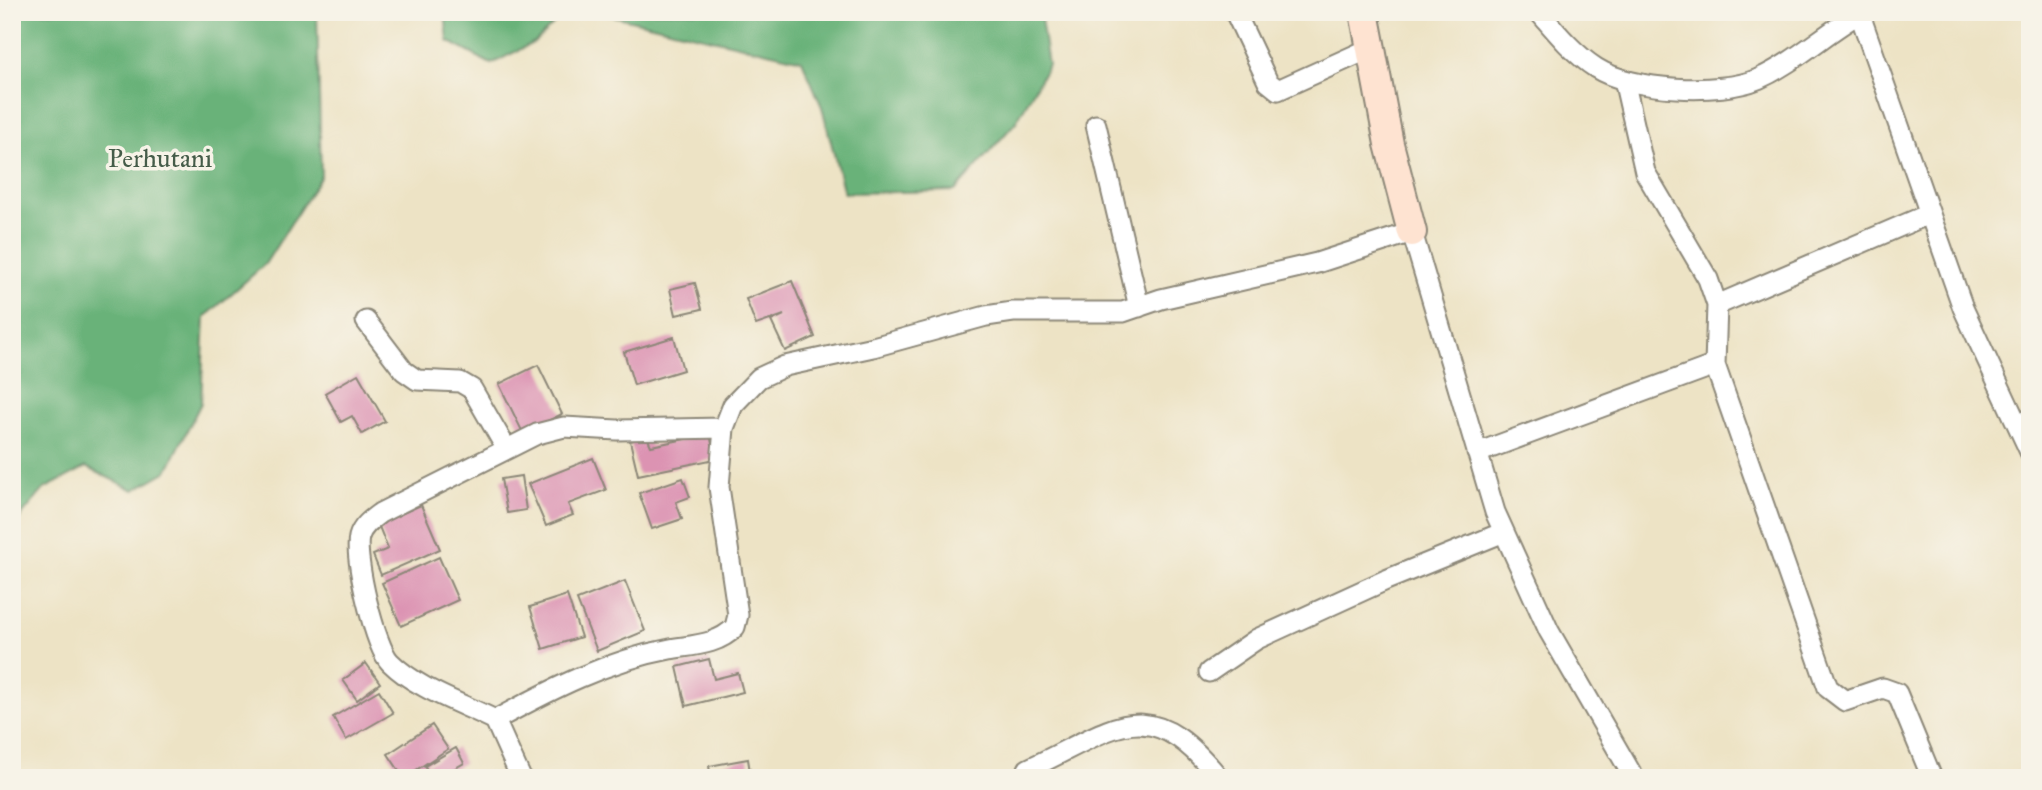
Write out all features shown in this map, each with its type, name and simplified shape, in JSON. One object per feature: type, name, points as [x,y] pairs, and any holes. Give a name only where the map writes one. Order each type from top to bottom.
[{"type":"main road","points":[[1364,12],[1389,144],[1412,232]]},
{"type":"street","points":[[1235,12],[1268,82],[1278,90],[1371,48]]},
{"type":"street","points":[[1539,12],[1563,41],[1597,69],[1624,80],[1659,86],[1705,88],[1756,80],[1794,59],[1860,13],[1963,308],[2030,452]]},
{"type":"street","points":[[1624,80],[1646,172],[1708,279],[1717,305],[1715,365],[1828,688],[1845,701],[1883,688],[1897,693],[1932,778]]},
{"type":"street","points":[[1096,125],[1139,307]]},
{"type":"street","points":[[1717,305],[1929,215]]},
{"type":"street","points":[[495,720],[560,685],[612,663],[715,641],[735,627],[738,615],[719,488],[724,428],[733,405],[745,389],[759,378],[785,366],[873,347],[986,316],[1013,312],[1106,314],[1139,307],[1306,266],[1412,232],[1476,453],[1504,532],[1549,631],[1633,778]]},
{"type":"street","points":[[366,321],[404,371],[417,380],[460,382],[472,390],[506,448]]},
{"type":"street","points":[[1476,453],[1715,365]]},
{"type":"street","points":[[521,778],[495,720],[409,678],[389,662],[376,632],[358,552],[362,529],[380,513],[537,434],[564,427],[617,430],[724,428]]},
{"type":"street","points":[[1209,672],[1257,639],[1386,580],[1504,532]]},
{"type":"street","points":[[1028,769],[1123,725],[1144,722],[1157,724],[1181,737],[1219,778]]},
{"type":"green space","name":"Perhutani","points":[[12,12],[317,12],[321,176],[265,264],[205,317],[201,403],[167,471],[134,490],[86,467],[44,489],[12,527]]},
{"type":"green space","points":[[445,12],[566,12],[535,42],[491,64],[448,41]]},
{"type":"green space","points":[[596,12],[1040,12],[1048,65],[1016,122],[955,191],[844,193],[822,107],[802,60]]},
{"type":"building","points":[[792,281],[815,337],[785,351],[771,321],[784,315],[756,325],[746,299]]},
{"type":"building","points":[[695,283],[702,309],[676,315],[670,289]]},
{"type":"building","points":[[674,337],[683,370],[634,385],[624,352]]},
{"type":"building","points":[[538,365],[562,414],[523,433],[499,384]]},
{"type":"building","points":[[358,374],[385,421],[362,434],[352,416],[341,422],[325,393]]},
{"type":"building","points":[[710,434],[715,459],[638,475],[630,441],[647,437],[651,446]]},
{"type":"building","points":[[593,458],[606,490],[568,504],[573,515],[546,526],[528,484]]},
{"type":"building","points":[[521,476],[526,510],[507,513],[501,479]]},
{"type":"building","points":[[683,478],[690,497],[676,502],[682,519],[652,529],[639,493]]},
{"type":"building","points":[[421,505],[440,549],[381,575],[373,555],[388,549],[378,524]]},
{"type":"building","points":[[439,557],[458,600],[401,626],[382,583]]},
{"type":"building","points":[[625,581],[645,631],[597,651],[577,600]]},
{"type":"building","points":[[567,595],[581,637],[543,649],[530,607]]},
{"type":"building","points":[[709,659],[714,679],[738,673],[743,692],[686,706],[677,667]]},
{"type":"building","points":[[366,663],[380,683],[357,700],[343,680]]},
{"type":"building","points":[[379,690],[393,713],[346,740],[333,717]]},
{"type":"building","points":[[432,725],[448,749],[404,778],[388,754]]},
{"type":"building","points":[[456,748],[464,763],[438,778],[431,778],[425,766]]},
{"type":"building","points":[[748,759],[751,778],[711,778],[709,766]]}]
